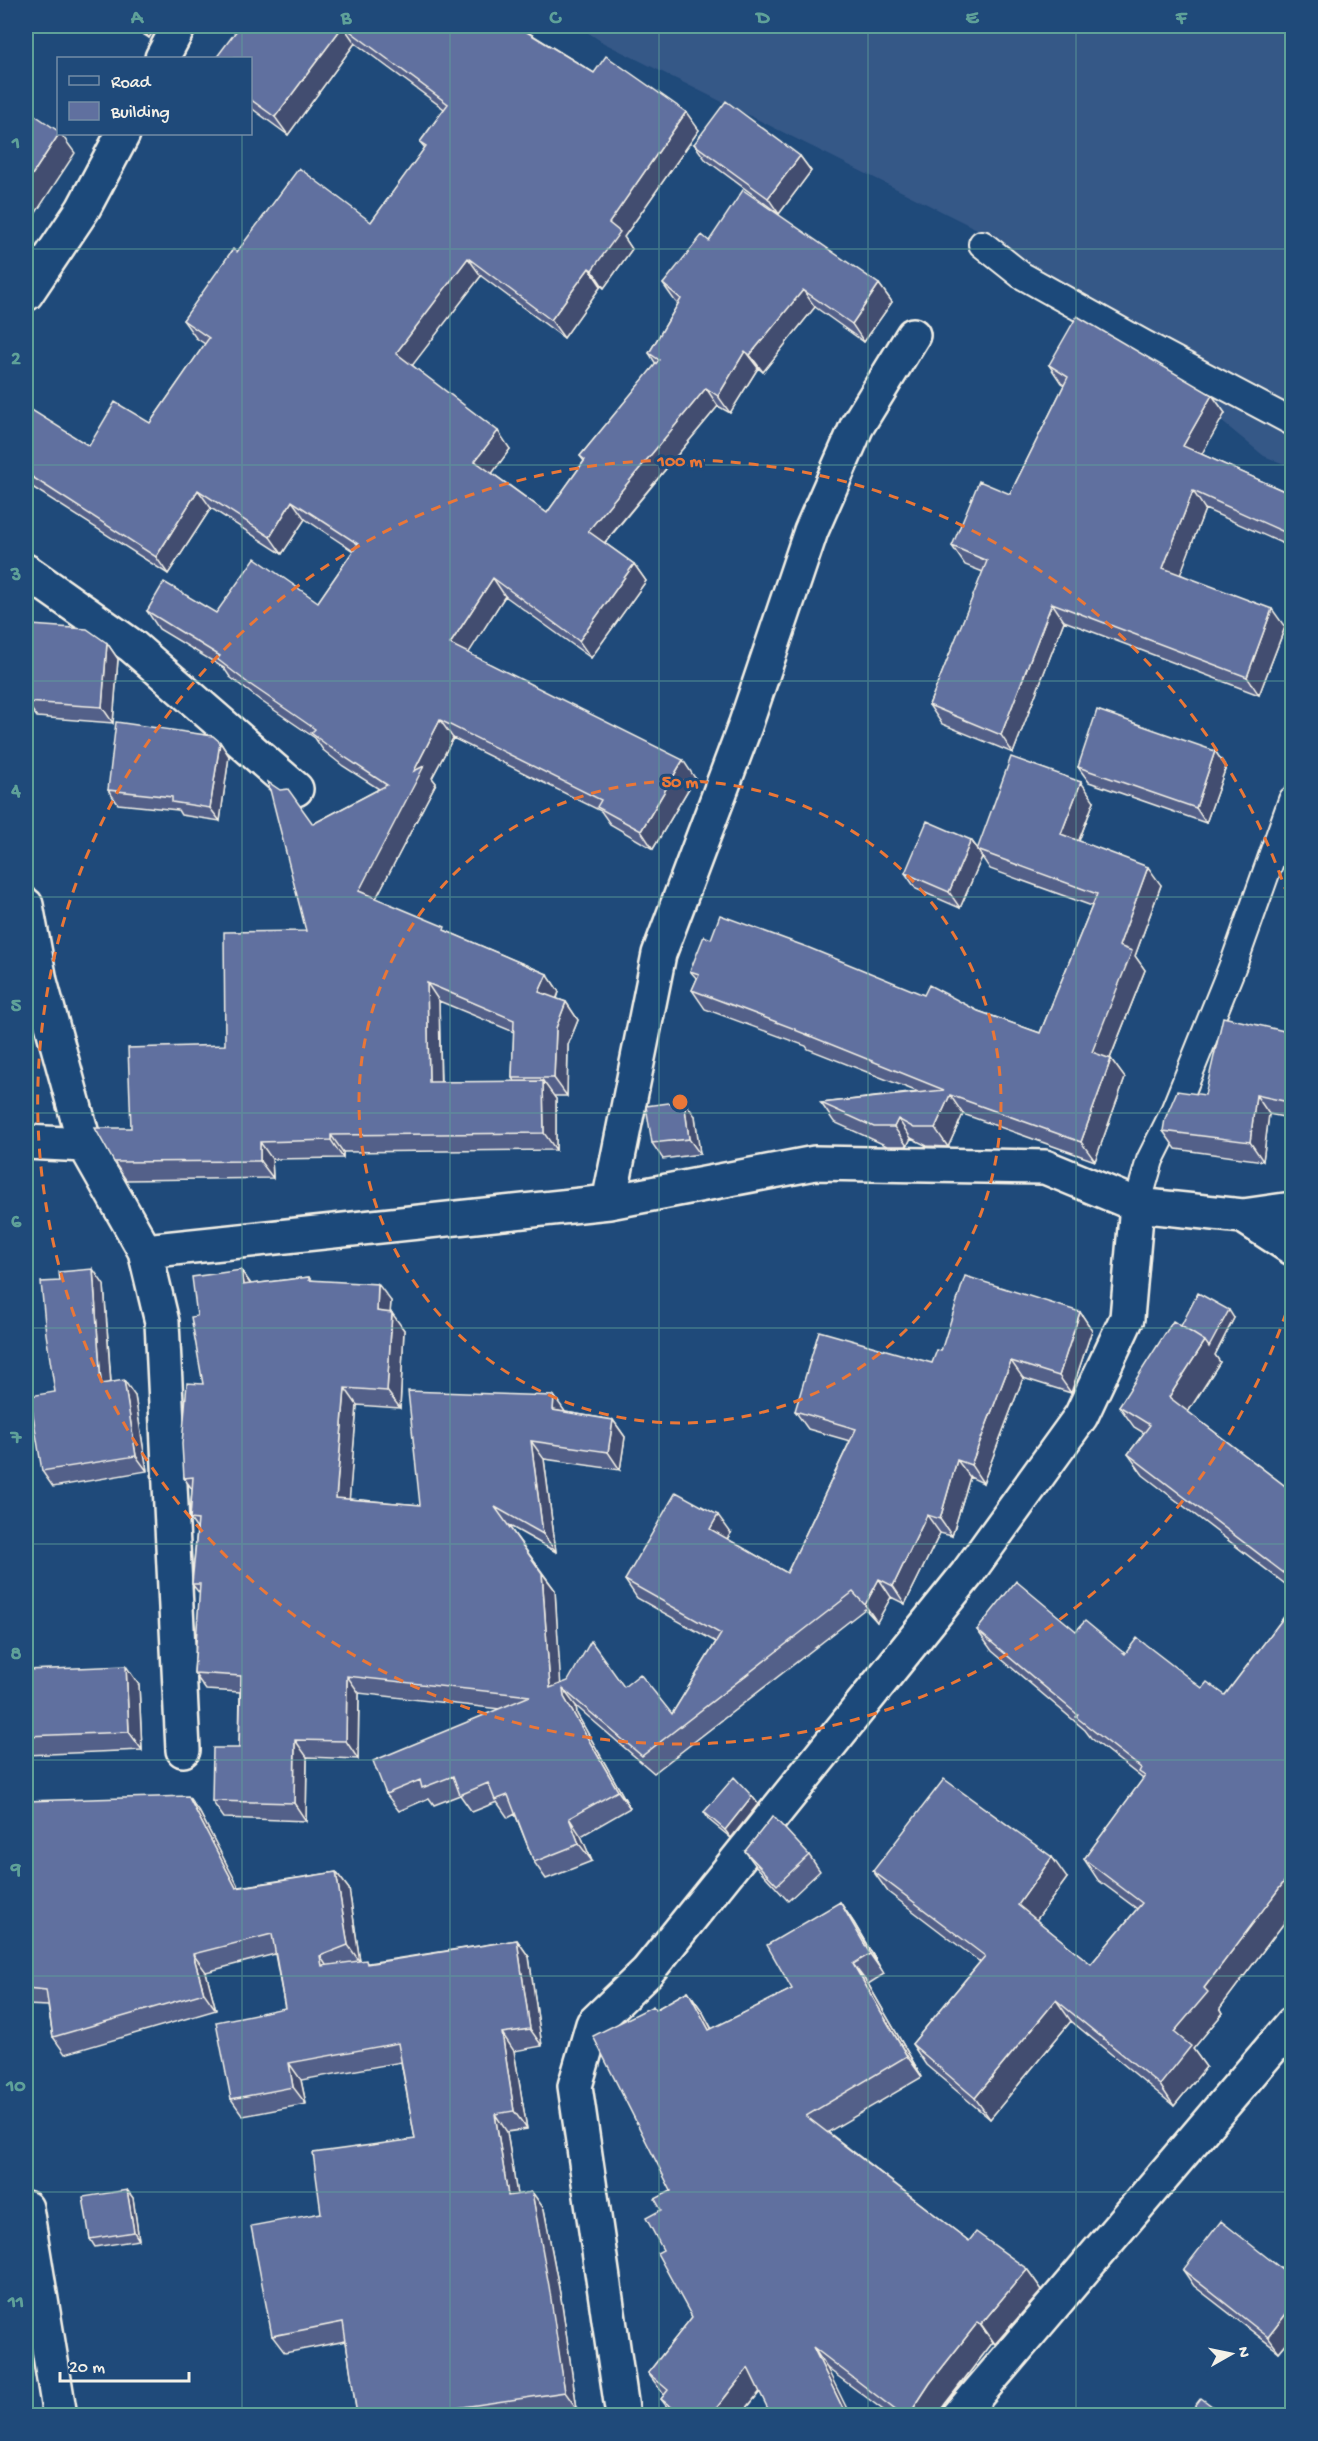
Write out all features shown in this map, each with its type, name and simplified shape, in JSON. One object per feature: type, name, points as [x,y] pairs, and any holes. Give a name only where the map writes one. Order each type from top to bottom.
[{"type":"street","points":[[163,57],[179,26]]},
{"type":"street","points":[[26,294],[83,209],[122,135]]},
{"type":"street","points":[[609,1202],[659,954],[744,726],[811,531],[857,426],[913,335]]},
{"type":"street","points":[[26,571],[132,645],[297,789]]},
{"type":"street","points":[[26,905],[40,981],[85,1145],[145,1251],[162,1322],[183,1750]]},
{"type":"street","points":[[26,1142],[85,1145]]},
{"type":"street","points":[[145,1251],[609,1202],[815,1163],[1044,1167],[1137,1204],[1243,1216],[1293,1209]]},
{"type":"street","points":[[623,2415],[575,2086],[593,2024],[647,1972],[967,1574],[1081,1416],[1127,1318],[1137,1204]]},
{"type":"street","points":[[1243,1216],[1293,1248]]},
{"type":"street","points":[[959,2415],[1293,2024]]},
{"type":"street","points":[[26,2208],[60,2415]]},
{"type":"lane","points":[[982,244],[1021,275],[1143,343],[1293,422]]},
{"type":"lane","points":[[1137,1204],[1150,1160],[1172,1116],[1235,960],[1293,800]]},
{"type":"shaded area","points":[[578,26],[1292,26],[1292,467],[1264,456],[1001,241],[604,43]]},
{"type":"building","points":[[240,26],[343,26],[275,117],[252,100],[252,57],[217,57]]},
{"type":"building","points":[[343,26],[517,26],[594,73],[606,56],[686,112],[609,223],[620,232],[592,270],[589,268],[551,320],[468,258],[396,353],[498,431],[475,461],[547,513],[585,460],[580,456],[659,360],[649,353],[681,299],[663,284],[702,235],[709,241],[743,190],[879,284],[852,324],[803,290],[750,355],[745,351],[718,396],[706,388],[588,531],[634,564],[579,641],[493,578],[450,644],[683,760],[641,831],[597,807],[601,800],[440,720],[414,771],[424,766],[359,891],[445,927],[444,930],[547,974],[539,992],[566,1002],[556,1028],[554,1078],[512,1078],[514,1020],[427,983],[429,1082],[543,1081],[544,1133],[331,1135],[331,1140],[260,1142],[260,1161],[114,1162],[95,1128],[131,1128],[128,1048],[225,1045],[224,932],[306,931],[268,782],[280,790],[288,789],[313,824],[387,785],[311,733],[315,729],[248,683],[217,659],[220,656],[147,611],[164,582],[216,613],[255,558],[318,602],[358,544],[292,501],[270,537],[198,490],[156,557],[26,473],[26,409],[27,407],[89,446],[115,402],[150,423],[209,338],[183,320],[233,249],[237,252],[299,168],[371,222],[426,146],[420,142],[448,104]]},
{"type":"building","points":[[726,101],[800,156],[768,198],[694,144]]},
{"type":"building","points":[[26,109],[57,130],[58,135],[26,184]]},
{"type":"building","points":[[1077,316],[1212,395],[1183,446],[1293,495],[1293,536],[1193,491],[1163,568],[1272,609],[1247,677],[1052,603],[1001,735],[929,705],[987,561],[952,546],[979,481],[1010,494],[1068,377],[1049,365]]},
{"type":"building","points":[[31,625],[87,629],[107,643],[102,707],[26,702]]},
{"type":"building","points":[[1097,710],[1215,751],[1196,808],[1078,767]]},
{"type":"building","points":[[116,722],[213,736],[220,742],[210,808],[172,802],[172,797],[108,790]]},
{"type":"building","points":[[1011,757],[1081,782],[1061,834],[1148,867],[1119,946],[1132,951],[1092,1052],[1111,1059],[1081,1142],[950,1095],[935,1128],[914,1128],[898,1119],[894,1127],[874,1127],[821,1103],[944,1090],[692,990],[699,974],[690,971],[704,936],[711,939],[720,915],[807,947],[924,995],[929,985],[978,1011],[1040,1033],[1097,894],[977,850]]},
{"type":"building","points":[[927,821],[971,840],[949,892],[905,873]]},
{"type":"building","points":[[1223,1017],[1293,1033],[1293,1103],[1256,1095],[1250,1142],[1163,1131],[1165,1119],[1177,1091],[1205,1095]]},
{"type":"building","points":[[684,1101],[689,1139],[652,1143],[646,1106]]},
{"type":"building","points":[[93,1269],[101,1384],[124,1380],[136,1456],[42,1471],[30,1396],[55,1392],[41,1282],[60,1281],[59,1272]]},
{"type":"building","points":[[241,1270],[243,1285],[309,1277],[309,1280],[378,1284],[377,1311],[392,1313],[387,1391],[345,1388],[336,1498],[420,1505],[408,1391],[554,1396],[553,1410],[613,1420],[608,1452],[531,1441],[543,1534],[495,1507],[542,1573],[550,1688],[568,1681],[591,1641],[624,1687],[640,1674],[672,1714],[721,1634],[625,1580],[676,1492],[718,1515],[710,1529],[787,1573],[856,1429],[795,1411],[819,1331],[932,1363],[937,1350],[941,1351],[965,1276],[1080,1312],[1059,1376],[1011,1361],[971,1465],[957,1460],[940,1519],[927,1515],[893,1586],[879,1579],[865,1605],[853,1592],[642,1756],[563,1689],[564,1697],[618,1791],[569,1818],[579,1844],[534,1862],[508,1795],[495,1800],[488,1783],[460,1795],[453,1776],[422,1788],[420,1780],[386,1794],[373,1761],[530,1696],[347,1676],[346,1741],[295,1740],[294,1803],[212,1801],[213,1748],[239,1748],[241,1676],[194,1673],[200,1584],[192,1584],[198,1520],[190,1519],[193,1477],[184,1478],[182,1444],[187,1383],[203,1384],[191,1317],[197,1316],[192,1277]]},
{"type":"building","points":[[1198,1293],[1229,1310],[1209,1347],[1205,1341],[1181,1326]]},
{"type":"building","points":[[1173,1321],[1205,1341],[1169,1397],[1293,1492],[1293,1580],[1128,1454],[1150,1425],[1119,1406]]},
{"type":"building","points":[[1016,1581],[1076,1631],[1085,1621],[1125,1654],[1137,1638],[1202,1688],[1207,1682],[1225,1695],[1293,1605],[1293,1888],[1284,1882],[1204,1988],[1208,1992],[1174,2032],[1191,2046],[1160,2085],[1056,2000],[975,2098],[912,2044],[985,1956],[873,1871],[944,1779],[1052,1857],[1018,1905],[1091,1964],[1142,1903],[1084,1859],[1145,1776],[1139,1772],[1141,1768],[1076,1717],[1078,1715],[977,1630]]},
{"type":"building","points":[[126,1666],[129,1732],[26,1736],[26,1670]]},
{"type":"building","points":[[734,1777],[752,1796],[725,1830],[704,1812]]},
{"type":"building","points":[[188,1796],[236,1888],[336,1872],[348,1945],[320,1956],[322,1966],[366,1960],[367,1964],[517,1940],[530,2029],[502,2033],[514,2111],[495,2114],[508,2196],[532,2192],[565,2392],[409,2415],[357,2415],[343,2322],[272,2336],[251,2226],[321,2213],[313,2153],[415,2139],[398,2043],[289,2063],[293,2087],[231,2099],[216,2022],[285,2008],[272,1934],[193,1954],[204,1993],[53,2037],[46,1990],[26,1988],[26,1801]]},
{"type":"building","points":[[773,1816],[809,1855],[777,1885],[745,1851]]},
{"type":"building","points":[[840,1902],[870,1954],[853,1964],[907,2056],[806,2116],[969,2241],[976,2232],[1027,2269],[981,2324],[978,2322],[930,2383],[909,2415],[902,2415],[813,2347],[846,2415],[771,2415],[748,2368],[711,2415],[682,2415],[661,2399],[668,2390],[648,2373],[692,2317],[657,2253],[663,2250],[646,2218],[661,2210],[655,2199],[671,2191],[593,2036],[653,2006],[655,2010],[688,1991],[709,2030],[792,1989],[767,1945]]},
{"type":"building","points":[[127,2190],[134,2232],[90,2239],[83,2197]]},
{"type":"building","points":[[1221,2221],[1293,2278],[1293,2305],[1268,2337],[1183,2270]]},
{"type":"building","points":[[1201,2398],[1224,2415],[1188,2415]]}]
